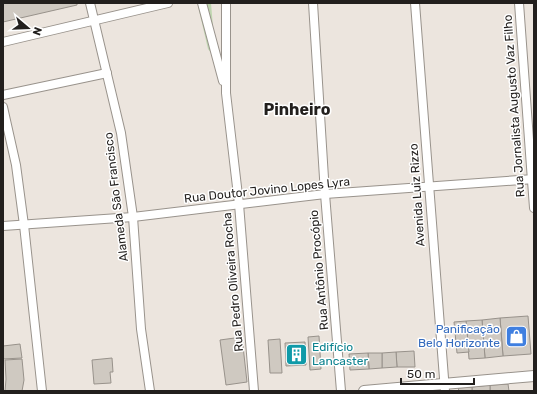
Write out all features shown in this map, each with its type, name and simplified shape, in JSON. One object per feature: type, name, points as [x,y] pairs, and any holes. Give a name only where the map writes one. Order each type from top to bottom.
[{"type":"street","name":"Alameda São Francisco","points":[[90,3],[121,132],[133,217],[141,329],[150,391]]},
{"type":"street","points":[[3,42],[94,19],[168,3]]},
{"type":"street","points":[[202,3],[226,93]]},
{"type":"street","name":"Rua Pedro Oliveira Rocha","points":[[226,3],[226,93],[239,204],[254,391]]},
{"type":"street","name":"Rua Antônio Procópio","points":[[313,3],[325,194],[341,391]]},
{"type":"street","name":"Avenida Luiz Rizzo","points":[[415,3],[445,388]]},
{"type":"street","name":"Rua Jornalista Augusto Vaz Filho","points":[[519,3],[534,208]]},
{"type":"street","points":[[3,95],[106,73]]},
{"type":"street","points":[[3,107],[16,165],[42,391]]},
{"type":"street","name":"Rua Doutor Jovino Lopes Lyra","points":[[3,226],[133,217],[325,194],[429,188],[533,179]]},
{"type":"street","points":[[366,391],[445,388],[534,376]]},
{"type":"green space","points":[[200,3],[211,3],[215,51],[212,54],[208,49],[198,6]]},
{"type":"building","points":[[3,3],[77,3],[77,5],[3,22]]},
{"type":"building","name":"Panificação Belo Horizonte","points":[[528,316],[531,354],[503,356],[500,318]]},
{"type":"building","points":[[500,318],[503,356],[485,358],[482,320]]},
{"type":"building","points":[[482,320],[485,358],[469,359],[466,321]]},
{"type":"building","points":[[466,321],[469,352],[457,353],[454,322]]},
{"type":"building","points":[[319,336],[321,369],[310,370],[308,337]]},
{"type":"building","points":[[242,337],[247,382],[226,385],[220,340]]},
{"type":"building","points":[[280,339],[282,373],[270,373],[268,340]]},
{"type":"building","name":"Edifício Lancaster","points":[[305,342],[306,365],[286,366],[285,343]]},
{"type":"building","points":[[20,344],[22,358],[3,359],[3,346]]},
{"type":"building","points":[[414,351],[415,367],[397,367],[396,352]]},
{"type":"building","points":[[396,352],[397,367],[382,368],[382,353]]},
{"type":"building","points":[[368,353],[382,353],[382,368],[369,369]]},
{"type":"building","points":[[368,353],[369,369],[350,370],[349,354]]},
{"type":"building","points":[[112,358],[113,372],[110,372],[111,383],[94,384],[92,360]]},
{"type":"building","points":[[22,359],[24,380],[22,391],[5,391],[5,360]]},
{"type":"building","points":[[508,384],[509,391],[490,391],[490,385]]},
{"type":"building","points":[[490,385],[490,391],[472,391],[472,387]]},
{"type":"building","points":[[472,387],[472,391],[459,391],[458,388]]},
{"type":"place","name":"Panificação Belo Horizonte","points":[[516,336]]},
{"type":"place","name":"Edifício Lancaster","points":[[296,354]]},
{"type":"district","name":"Pinheiro","points":[[297,109]]}]
